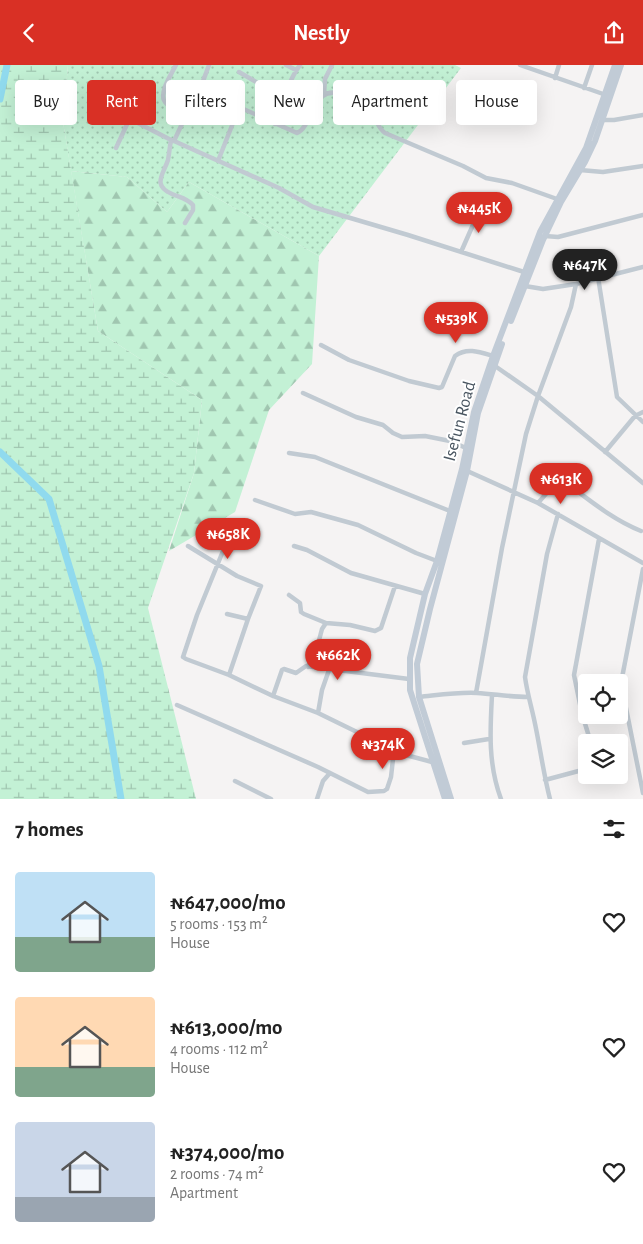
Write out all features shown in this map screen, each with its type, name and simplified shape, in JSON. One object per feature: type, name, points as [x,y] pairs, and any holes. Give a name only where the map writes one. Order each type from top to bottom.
[{"type":"street","points":[[168,80],[176,65]]},
{"type":"street","points":[[203,80],[209,65]]},
{"type":"street","points":[[286,65],[296,70]]},
{"type":"street","points":[[292,80],[300,65]]},
{"type":"street","points":[[332,65],[325,79],[324,94],[338,93],[359,104],[372,115],[385,133],[463,166],[479,175],[512,183],[557,199]]},
{"type":"street","points":[[554,78],[559,65]]},
{"type":"street","points":[[584,88],[592,65]]},
{"type":"street","name":"Isefun Road","points":[[444,799],[410,690],[410,658],[425,595],[437,561],[450,511],[465,470],[466,447],[474,412],[493,356],[540,232],[586,148],[615,65]]},
{"type":"street","name":"Isefun Road","points":[[451,799],[419,697],[417,664],[420,647],[478,413],[545,235],[595,141],[621,65]]},
{"type":"street","points":[[523,66],[606,95]]},
{"type":"street","points":[[239,72],[255,82]]},
{"type":"street","points":[[166,83],[162,96],[166,104]]},
{"type":"street","points":[[602,120],[643,115]]},
{"type":"street","points":[[116,148],[129,120],[132,120],[172,141],[279,188],[313,207],[524,272]]},
{"type":"street","points":[[180,125],[172,141],[160,182],[166,190],[184,197],[193,205],[194,210],[185,223]]},
{"type":"street","points":[[218,161],[232,125]]},
{"type":"street","points":[[280,125],[294,132],[300,132],[304,125]]},
{"type":"street","points":[[580,170],[603,172],[643,165]]},
{"type":"street","points":[[461,252],[480,209]]},
{"type":"street","points":[[545,235],[558,237],[643,215]]},
{"type":"street","points":[[525,286],[543,289],[576,284],[643,267]]},
{"type":"street","points":[[598,277],[611,349],[616,393],[620,400],[643,422]]},
{"type":"street","points":[[476,693],[513,493],[526,434],[571,307],[576,284]]},
{"type":"street","points":[[321,345],[349,360],[409,381],[439,388],[442,387],[458,353],[476,350],[493,356]]},
{"type":"street","points":[[495,366],[538,396],[643,483]]},
{"type":"street","points":[[303,393],[356,417],[383,425],[402,437],[425,437],[450,441],[466,447]]},
{"type":"street","points":[[605,452],[635,416],[643,412]]},
{"type":"street","points":[[289,453],[315,457],[450,511]]},
{"type":"street","points":[[465,470],[538,503],[643,563]]},
{"type":"street","points":[[538,503],[561,479],[609,515],[641,531]]},
{"type":"street","points":[[255,500],[295,514],[311,512],[358,525],[437,561]]},
{"type":"street","points":[[550,799],[525,677],[547,554],[558,514]]},
{"type":"street","points":[[588,734],[574,675],[599,539]]},
{"type":"street","points":[[188,546],[237,576],[261,586],[229,675]]},
{"type":"street","points":[[294,546],[307,550],[351,573],[425,595]]},
{"type":"street","points":[[223,551],[183,657],[229,675],[273,696],[318,713],[402,754],[432,762]]},
{"type":"street","points":[[643,569],[621,683],[643,793]]},
{"type":"street","points":[[289,595],[300,603],[301,611],[304,614],[326,623],[350,625],[375,631],[380,629],[395,586]]},
{"type":"street","points":[[227,614],[248,619]]},
{"type":"street","points":[[308,667],[326,623]]},
{"type":"street","points":[[273,696],[282,670],[296,673],[306,666],[409,679]]},
{"type":"street","points":[[318,713],[322,690],[329,670]]},
{"type":"street","points":[[419,697],[476,693],[528,697]]},
{"type":"street","points":[[492,695],[489,739],[491,761],[496,786],[501,799]]},
{"type":"street","points":[[176,705],[330,773],[368,792],[384,791],[387,789],[391,777],[394,750]]},
{"type":"street","points":[[464,743],[489,739]]},
{"type":"street","points":[[394,757],[402,754]]},
{"type":"street","points":[[545,779],[578,771]]},
{"type":"street","points":[[317,799],[323,781],[330,773]]},
{"type":"street","points":[[235,781],[271,799]]},
{"type":"street","points":[[367,799],[368,792]]},
{"type":"green space","points":[[0,65],[68,65],[67,80],[15,80],[15,125],[64,125],[98,331],[202,400],[194,473],[148,608],[196,799],[0,799]]},
{"type":"green space","points":[[68,65],[455,65],[461,68],[446,88],[446,80],[333,80],[333,125],[418,125],[319,256],[189,182],[167,212],[127,177],[71,171],[63,125],[77,125],[77,80],[67,80]]},
{"type":"green space","points":[[71,171],[127,177],[167,212],[189,182],[319,256],[312,364],[269,410],[235,512],[169,551],[194,473],[202,400],[98,331]]},
{"type":"waterway","points":[[0,99],[7,65]]},
{"type":"waterway","points":[[0,452],[49,499],[99,666],[121,799]]}]
